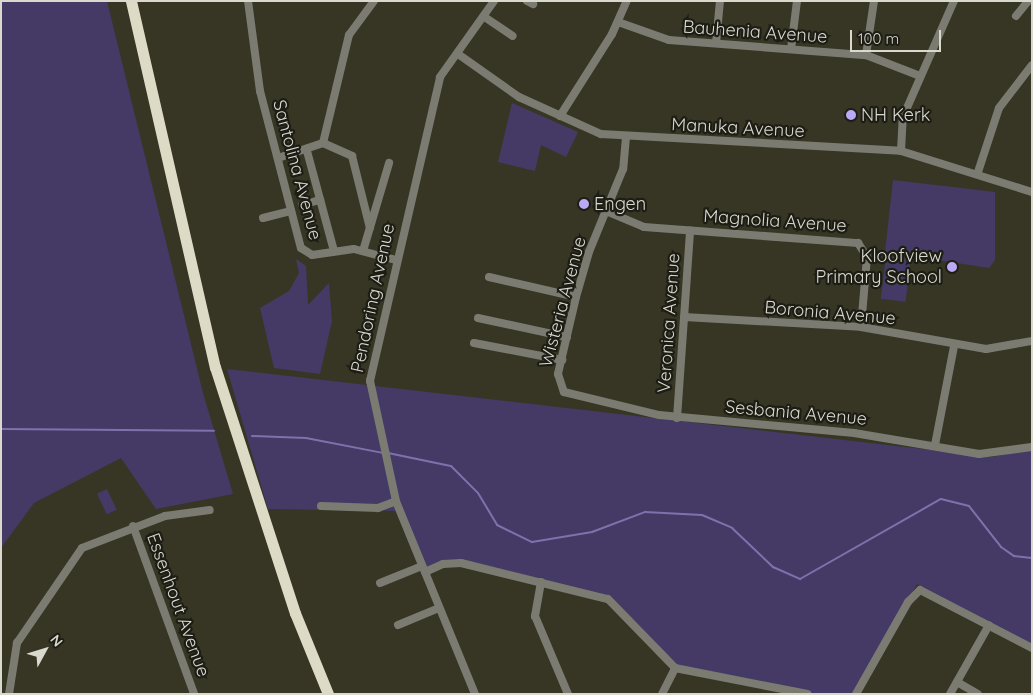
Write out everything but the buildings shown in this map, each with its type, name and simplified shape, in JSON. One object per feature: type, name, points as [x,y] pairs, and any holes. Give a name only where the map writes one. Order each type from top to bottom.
[{"type":"highway","points":[[129,1],[215,367],[295,612],[328,694]]},
{"type":"highway","points":[[133,14],[137,1]]},
{"type":"street","name":"Santolina Avenue","points":[[248,1],[253,53],[291,212],[303,251],[312,255],[334,251],[363,251],[396,260]]},
{"type":"street","name":"Pendoring Avenue","points":[[475,694],[396,501],[370,381],[396,260],[440,77],[486,18],[494,1]]},
{"type":"street","points":[[560,116],[618,22],[627,1]]},
{"type":"street","points":[[716,43],[720,1]]},
{"type":"street","points":[[792,49],[797,1]]},
{"type":"street","points":[[866,55],[874,1]]},
{"type":"street","points":[[901,151],[903,117],[954,1]]},
{"type":"street","points":[[1016,16],[1028,1]]},
{"type":"street","points":[[278,158],[307,151],[323,143],[349,35],[372,2]]},
{"type":"street","points":[[486,18],[513,36]]},
{"type":"street","name":"Bauhenia Avenue","points":[[618,22],[655,38],[866,55],[920,76]]},
{"type":"street","name":"Manuka Avenue","points":[[458,54],[519,97],[601,134],[626,137],[901,151],[978,172],[1032,192]]},
{"type":"street","points":[[978,172],[999,108],[1032,65]]},
{"type":"street","name":"Wisteria Avenue","points":[[560,389],[562,360],[576,297],[623,169],[626,137]]},
{"type":"street","points":[[323,143],[352,156],[370,228]]},
{"type":"street","points":[[307,151],[334,251]]},
{"type":"street","points":[[363,251],[389,163]]},
{"type":"street","points":[[302,205],[320,200]]},
{"type":"street","name":"Magnolia Avenue","points":[[606,211],[644,227],[858,243],[867,257],[861,327]]},
{"type":"street","points":[[263,218],[291,212]]},
{"type":"street","name":"Veronica Avenue","points":[[677,418],[690,230]]},
{"type":"street","points":[[489,276],[576,297]]},
{"type":"street","name":"Boronia Avenue","points":[[684,317],[861,327],[954,346],[986,349],[1032,342]]},
{"type":"street","points":[[478,318],[567,337]]},
{"type":"street","points":[[474,343],[562,360]]},
{"type":"street","points":[[935,445],[954,346]]},
{"type":"street","name":"Sesbania Avenue","points":[[560,389],[580,400],[677,418],[802,427],[990,454],[1032,447]]},
{"type":"street","points":[[321,506],[378,508],[396,501]]},
{"type":"street","points":[[9,694],[17,643],[71,561],[90,542],[171,514],[210,510]]},
{"type":"street","name":"Essenhout Avenue","points":[[134,526],[194,694]]},
{"type":"street","points":[[380,583],[423,569],[456,562],[541,582],[615,602],[675,668],[807,694]]},
{"type":"street","points":[[541,582],[536,616],[568,694]]},
{"type":"street","points":[[856,694],[908,602],[920,590],[1032,648]]},
{"type":"street","points":[[398,625],[440,608]]},
{"type":"street","points":[[950,694],[989,625]]},
{"type":"street","points":[[662,694],[675,668]]},
{"type":"street","points":[[957,682],[978,694]]},
{"type":"shaded area","points":[[1,1],[107,1],[203,393],[233,494],[156,509],[121,458],[34,503],[1,548]]},
{"type":"shaded area","points":[[512,103],[578,132],[566,157],[541,145],[535,171],[498,162]]},
{"type":"shaded area","points":[[893,180],[995,192],[995,260],[989,268],[885,252]]},
{"type":"shaded area","points":[[886,256],[911,259],[906,302],[881,299]]},
{"type":"shaded area","points":[[296,259],[306,266],[308,305],[329,283],[332,321],[320,374],[274,368],[260,308],[289,291],[299,273]]},
{"type":"shaded area","points":[[227,369],[992,457],[1032,449],[1032,647],[917,584],[857,694],[819,694],[676,670],[612,601],[453,563],[422,576],[396,511],[268,509]]},
{"type":"shaded area","points":[[107,489],[117,510],[107,514],[97,494]]},
{"type":"waterway","points":[[1,429],[214,431]]},
{"type":"waterway","points":[[252,436],[306,438],[383,453]]},
{"type":"waterway","points":[[388,453],[451,466],[478,493],[497,525],[532,542],[592,532],[645,512],[702,515],[732,528],[773,567],[800,579],[941,499],[969,506],[1001,547],[1014,556],[1032,558]]},
{"type":"place","name":"NH Kerk","points":[[851,115]]},
{"type":"place","name":"Engen","points":[[584,204]]},
{"type":"place","name":"Kloofview Primary School","points":[[952,267]]}]
